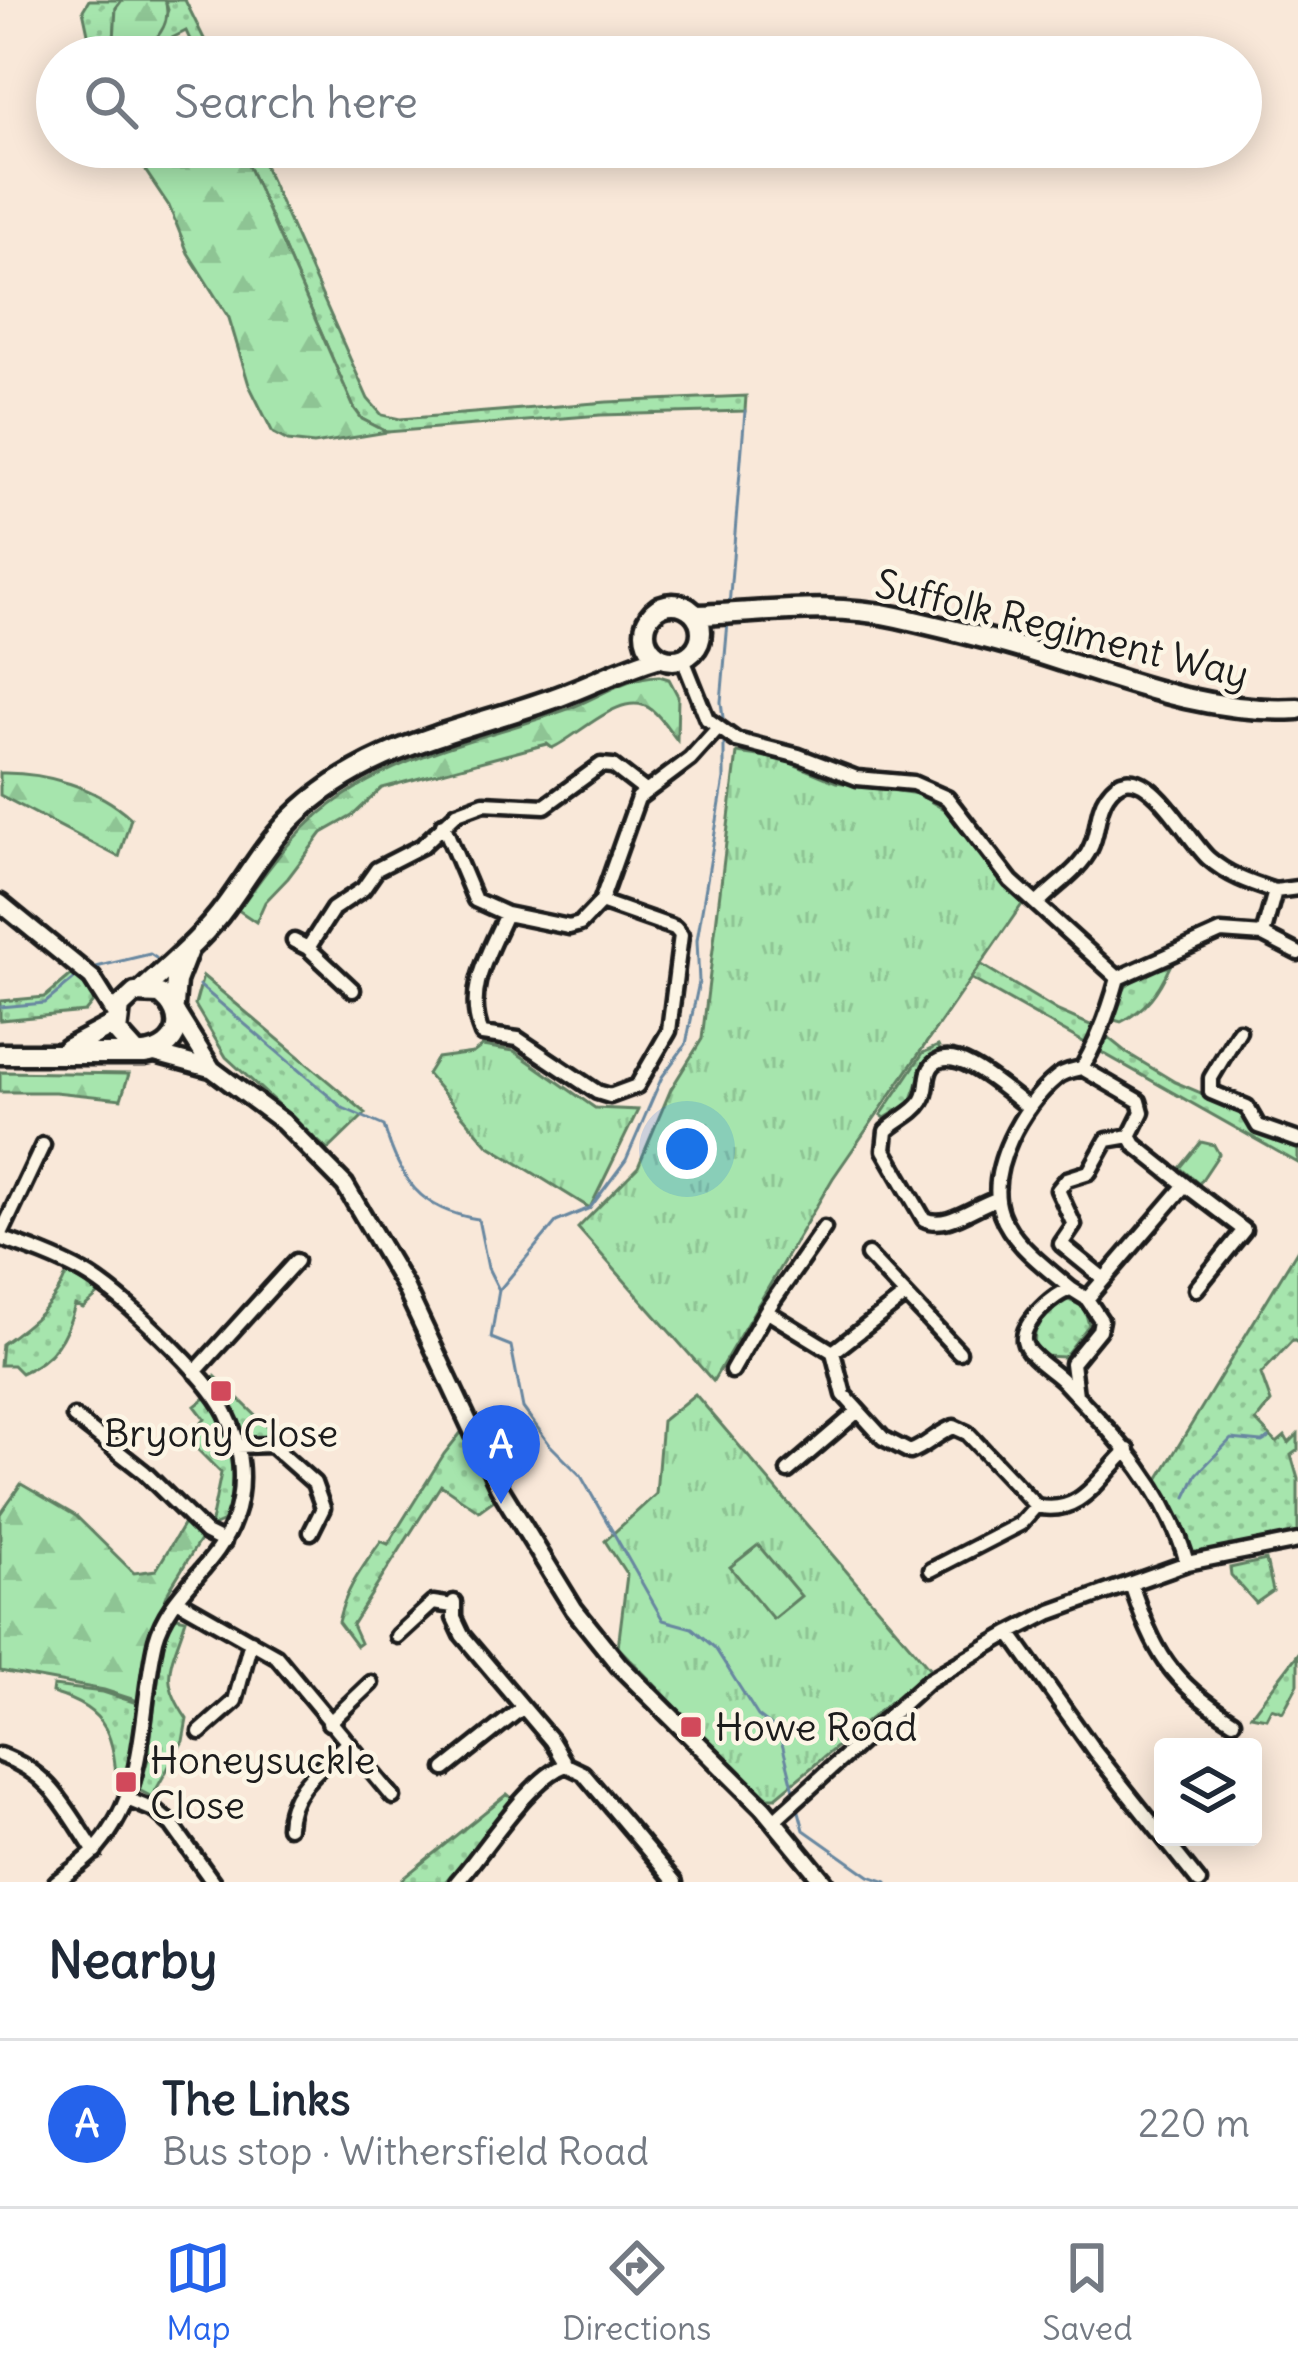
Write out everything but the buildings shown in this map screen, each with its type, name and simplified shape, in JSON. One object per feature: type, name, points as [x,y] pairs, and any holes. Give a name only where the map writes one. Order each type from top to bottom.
[{"type":"main road","points":[[617,669],[662,606],[673,603],[696,615],[701,636]]},
{"type":"main road","name":"Suffolk Regiment Way","points":[[696,615],[807,607],[892,616],[1033,652],[1173,698],[1259,711],[1298,709]]},
{"type":"main road","points":[[62,1052],[116,1020],[126,999],[190,946],[224,909],[292,818],[354,770],[410,744],[554,699],[617,669],[659,657],[683,659],[692,654],[701,636],[730,616]]},
{"type":"main road","points":[[644,634],[659,657]]},
{"type":"main road","points":[[0,1054],[144,1053],[174,1039],[176,981],[190,946]]},
{"type":"main road","points":[[139,992],[160,994],[175,1009]]},
{"type":"main road","points":[[116,1020],[121,1040],[144,1053]]},
{"type":"street","points":[[683,659],[700,705],[718,730],[736,740],[799,756],[857,778],[913,783],[947,798],[1000,868],[1118,978]]},
{"type":"street","points":[[442,824],[475,901],[506,914],[569,927],[591,915],[602,902],[631,813],[644,790],[690,759],[718,730]]},
{"type":"street","points":[[308,948],[333,909],[363,889],[377,869],[404,858],[457,813],[484,803],[545,806],[602,765],[614,766],[644,790]]},
{"type":"street","points":[[1038,904],[1091,849],[1107,795],[1130,779],[1142,781],[1154,793],[1211,861],[1249,883],[1275,891],[1298,888]]},
{"type":"street","points":[[1262,934],[1275,891]]},
{"type":"street","points":[[506,914],[476,982],[475,1017],[482,1034],[518,1039],[610,1096],[637,1086],[669,1030],[681,935],[675,928],[602,902]]},
{"type":"street","points":[[0,903],[86,973],[116,1020]]},
{"type":"street","points":[[1118,978],[1168,959],[1208,936],[1238,931],[1262,934],[1298,952]]},
{"type":"street","points":[[294,941],[353,990]]},
{"type":"street","points":[[86,973],[139,992]]},
{"type":"street","points":[[1082,1068],[1107,1019],[1118,978]]},
{"type":"street","points":[[175,1009],[212,1069],[283,1122],[345,1185],[404,1285],[499,1486],[574,1609],[619,1665],[772,1821],[824,1882]]},
{"type":"street","points":[[1239,1031],[1210,1078],[1211,1092],[1247,1107],[1258,1126],[1298,1140]]},
{"type":"street","points":[[144,1053],[212,1069]]},
{"type":"street","points":[[997,1199],[946,1223],[924,1219],[884,1150],[886,1131],[921,1103],[928,1072],[936,1061],[946,1058],[962,1059],[1029,1108]]},
{"type":"street","points":[[1054,1372],[1072,1363],[1099,1330],[1099,1311],[1012,1233],[1002,1218],[997,1199],[1005,1153],[1029,1108],[1058,1075],[1082,1068],[1139,1100],[1142,1112],[1130,1136]]},
{"type":"street","points":[[1130,1136],[1135,1145],[1244,1230],[1196,1289]]},
{"type":"street","points":[[1104,1280],[1061,1244],[1074,1225],[1058,1190],[1067,1179],[1089,1172],[1107,1140],[1130,1136]]},
{"type":"street","points":[[43,1144],[0,1237],[89,1276],[195,1372],[226,1412],[237,1446],[240,1493],[224,1542],[160,1627],[144,1733],[115,1826],[95,1852],[56,1882]]},
{"type":"street","points":[[1087,1299],[1185,1185]]},
{"type":"street","points":[[732,1371],[766,1311],[824,1228]]},
{"type":"street","points":[[868,1255],[959,1352]]},
{"type":"street","points":[[195,1372],[296,1261]]},
{"type":"street","points":[[1071,1289],[1057,1293],[1024,1340],[1029,1351],[1128,1450],[1179,1532],[1187,1563]]},
{"type":"street","points":[[833,1352],[905,1296]]},
{"type":"street","points":[[766,1311],[833,1352],[838,1382],[857,1412],[883,1438],[910,1452],[941,1431],[954,1427],[968,1433],[1036,1506],[1050,1510],[1077,1504],[1128,1450]]},
{"type":"street","points":[[1072,1363],[1076,1395]]},
{"type":"street","points":[[788,1471],[857,1412]]},
{"type":"street","points":[[74,1417],[144,1472],[206,1533],[224,1542]]},
{"type":"street","points":[[237,1446],[272,1445],[314,1483],[323,1508],[311,1532]]},
{"type":"street","points":[[931,1570],[1020,1524],[1036,1506]]},
{"type":"street","points":[[772,1821],[928,1682],[1051,1612],[1187,1563],[1298,1541]]},
{"type":"street","points":[[1131,1584],[1152,1645],[1198,1700],[1233,1721]]},
{"type":"street","points":[[177,1600],[251,1641],[288,1669],[393,1797]]},
{"type":"street","points":[[397,1636],[433,1603],[454,1604],[462,1635],[566,1765],[583,1773],[675,1882]]},
{"type":"street","points":[[1010,1634],[1154,1830],[1199,1882]]},
{"type":"street","points":[[200,1733],[235,1701],[251,1641]]},
{"type":"street","points":[[329,1723],[371,1683]]},
{"type":"street","points":[[446,1769],[523,1707]]},
{"type":"street","points":[[290,1828],[290,1804],[297,1792],[347,1743]]},
{"type":"street","points":[[0,1756],[46,1779],[95,1852]]},
{"type":"street","points":[[457,1882],[493,1834],[546,1778],[566,1765]]},
{"type":"street","points":[[127,1799],[156,1811],[172,1825],[213,1882]]},
{"type":"green space","points":[[89,0],[122,0],[116,8],[114,36],[89,36],[83,10]]},
{"type":"green space","points":[[122,0],[165,0],[167,12],[158,36],[114,36],[116,8]]},
{"type":"green space","points":[[165,0],[185,0],[203,36],[188,36],[186,31],[156,36],[168,10]]},
{"type":"green space","points":[[144,168],[249,168],[354,408],[362,419],[387,432],[314,444],[288,441],[273,433],[249,385],[229,318],[188,253],[169,206]]},
{"type":"green space","points":[[249,168],[265,168],[368,399],[382,415],[400,419],[746,396],[745,411],[601,415],[387,432],[362,419]]},
{"type":"green space","points":[[669,679],[678,696],[677,740],[652,710],[628,705],[601,716],[552,748],[547,744],[382,788],[352,816],[322,833],[265,902],[256,922],[238,910],[301,831],[360,786],[425,756],[565,710],[634,680]]},
{"type":"green space","points":[[737,753],[781,759],[836,782],[918,794],[945,810],[1023,903],[833,1178],[713,1381],[578,1228],[638,1167],[671,1089],[702,1039]]},
{"type":"green space","points":[[0,773],[70,784],[117,807],[131,818],[119,857],[0,795]]},
{"type":"green space","points":[[977,962],[1058,1011],[1095,1027],[1175,1082],[1243,1111],[1255,1129],[1298,1146],[1298,1163],[968,977]]},
{"type":"green space","points":[[1170,966],[1145,1005],[1121,1022],[1114,1020],[1131,981]]},
{"type":"green space","points":[[76,971],[97,997],[85,1012],[0,1020],[0,1001],[45,997]]},
{"type":"green space","points":[[203,976],[366,1113],[328,1150],[226,1057],[195,1005]]},
{"type":"green space","points":[[482,1046],[514,1051],[595,1108],[638,1110],[590,1208],[488,1145],[427,1074],[437,1058],[473,1053]]},
{"type":"green space","points":[[938,1046],[940,1050],[923,1068],[911,1102],[885,1118],[881,1115],[923,1053]]},
{"type":"green space","points":[[0,1072],[129,1074],[121,1099],[0,1092]]},
{"type":"green space","points":[[1201,1142],[1214,1145],[1219,1154],[1199,1184],[1180,1168]]},
{"type":"green space","points":[[1298,1249],[1298,1343],[1293,1340],[1261,1374],[1271,1402],[1256,1421],[1277,1443],[1285,1436],[1289,1443],[1298,1434],[1298,1450],[1291,1455],[1298,1479],[1298,1541],[1187,1563],[1154,1486]]},
{"type":"green space","points":[[67,1273],[100,1293],[83,1308],[75,1305],[62,1338],[42,1362],[21,1373],[13,1365],[0,1365],[2,1344],[49,1304]]},
{"type":"green space","points":[[1066,1299],[1084,1307],[1089,1325],[1064,1357],[1043,1356],[1035,1347],[1038,1324],[1052,1306]]},
{"type":"green space","points":[[215,1376],[272,1431],[265,1438],[241,1437],[212,1384]]},
{"type":"green space","points":[[695,1394],[930,1669],[776,1797],[757,1790],[618,1647],[627,1575],[605,1541],[656,1494],[662,1421]]},
{"type":"green space","points":[[209,1395],[230,1440],[234,1470],[226,1520],[210,1527],[221,1473],[188,1440],[205,1419],[195,1406]]},
{"type":"green space","points":[[463,1430],[494,1500],[479,1511],[441,1485],[352,1625],[360,1643],[356,1646],[338,1622],[350,1589],[381,1541],[388,1544]]},
{"type":"green space","points":[[21,1484],[76,1516],[134,1573],[156,1570],[185,1522],[203,1535],[169,1590],[150,1641],[138,1701],[0,1671],[0,1514]]},
{"type":"green space","points":[[758,1545],[801,1596],[773,1619],[730,1567]]},
{"type":"green space","points":[[1266,1560],[1273,1591],[1256,1603],[1230,1568]]},
{"type":"green space","points":[[177,1617],[186,1619],[170,1681],[187,1719],[183,1741],[152,1797],[139,1790],[148,1759],[163,1641],[168,1625]]},
{"type":"green space","points":[[1298,1654],[1298,1684],[1283,1712],[1271,1708],[1266,1718],[1251,1715]]},
{"type":"green space","points":[[53,1686],[103,1692],[140,1704],[124,1795],[118,1796],[106,1730],[87,1709],[52,1693]]},
{"type":"green space","points":[[507,1794],[514,1800],[445,1882],[404,1882],[402,1879]]},
{"type":"waterway","points":[[729,606],[745,411]]},
{"type":"waterway","points":[[724,726],[721,702],[728,622]]},
{"type":"waterway","points":[[501,1288],[556,1222],[590,1208],[626,1160],[662,1077],[686,1044],[699,982],[697,940],[724,779],[724,735]]},
{"type":"waterway","points":[[92,968],[150,954],[156,958]]},
{"type":"waterway","points":[[0,1007],[45,1003],[78,976]]},
{"type":"waterway","points":[[199,985],[343,1108],[384,1126],[405,1176],[427,1200],[478,1219],[488,1268],[499,1290],[491,1338],[511,1346],[523,1408],[581,1476],[663,1620],[692,1628],[715,1648],[758,1716],[779,1732],[795,1794]]},
{"type":"waterway","points":[[1186,1497],[1197,1474],[1231,1439],[1262,1442],[1269,1438]]},
{"type":"waterway","points":[[797,1804],[804,1830],[869,1876],[887,1882]]},
{"type":"place","name":"Bryony Close","points":[[221,1391]]},
{"type":"place","name":"The Links","points":[[501,1504]]},
{"type":"place","name":"Howe Road","points":[[691,1727]]},
{"type":"place","name":"Honeysuckle Close","points":[[126,1782]]}]
